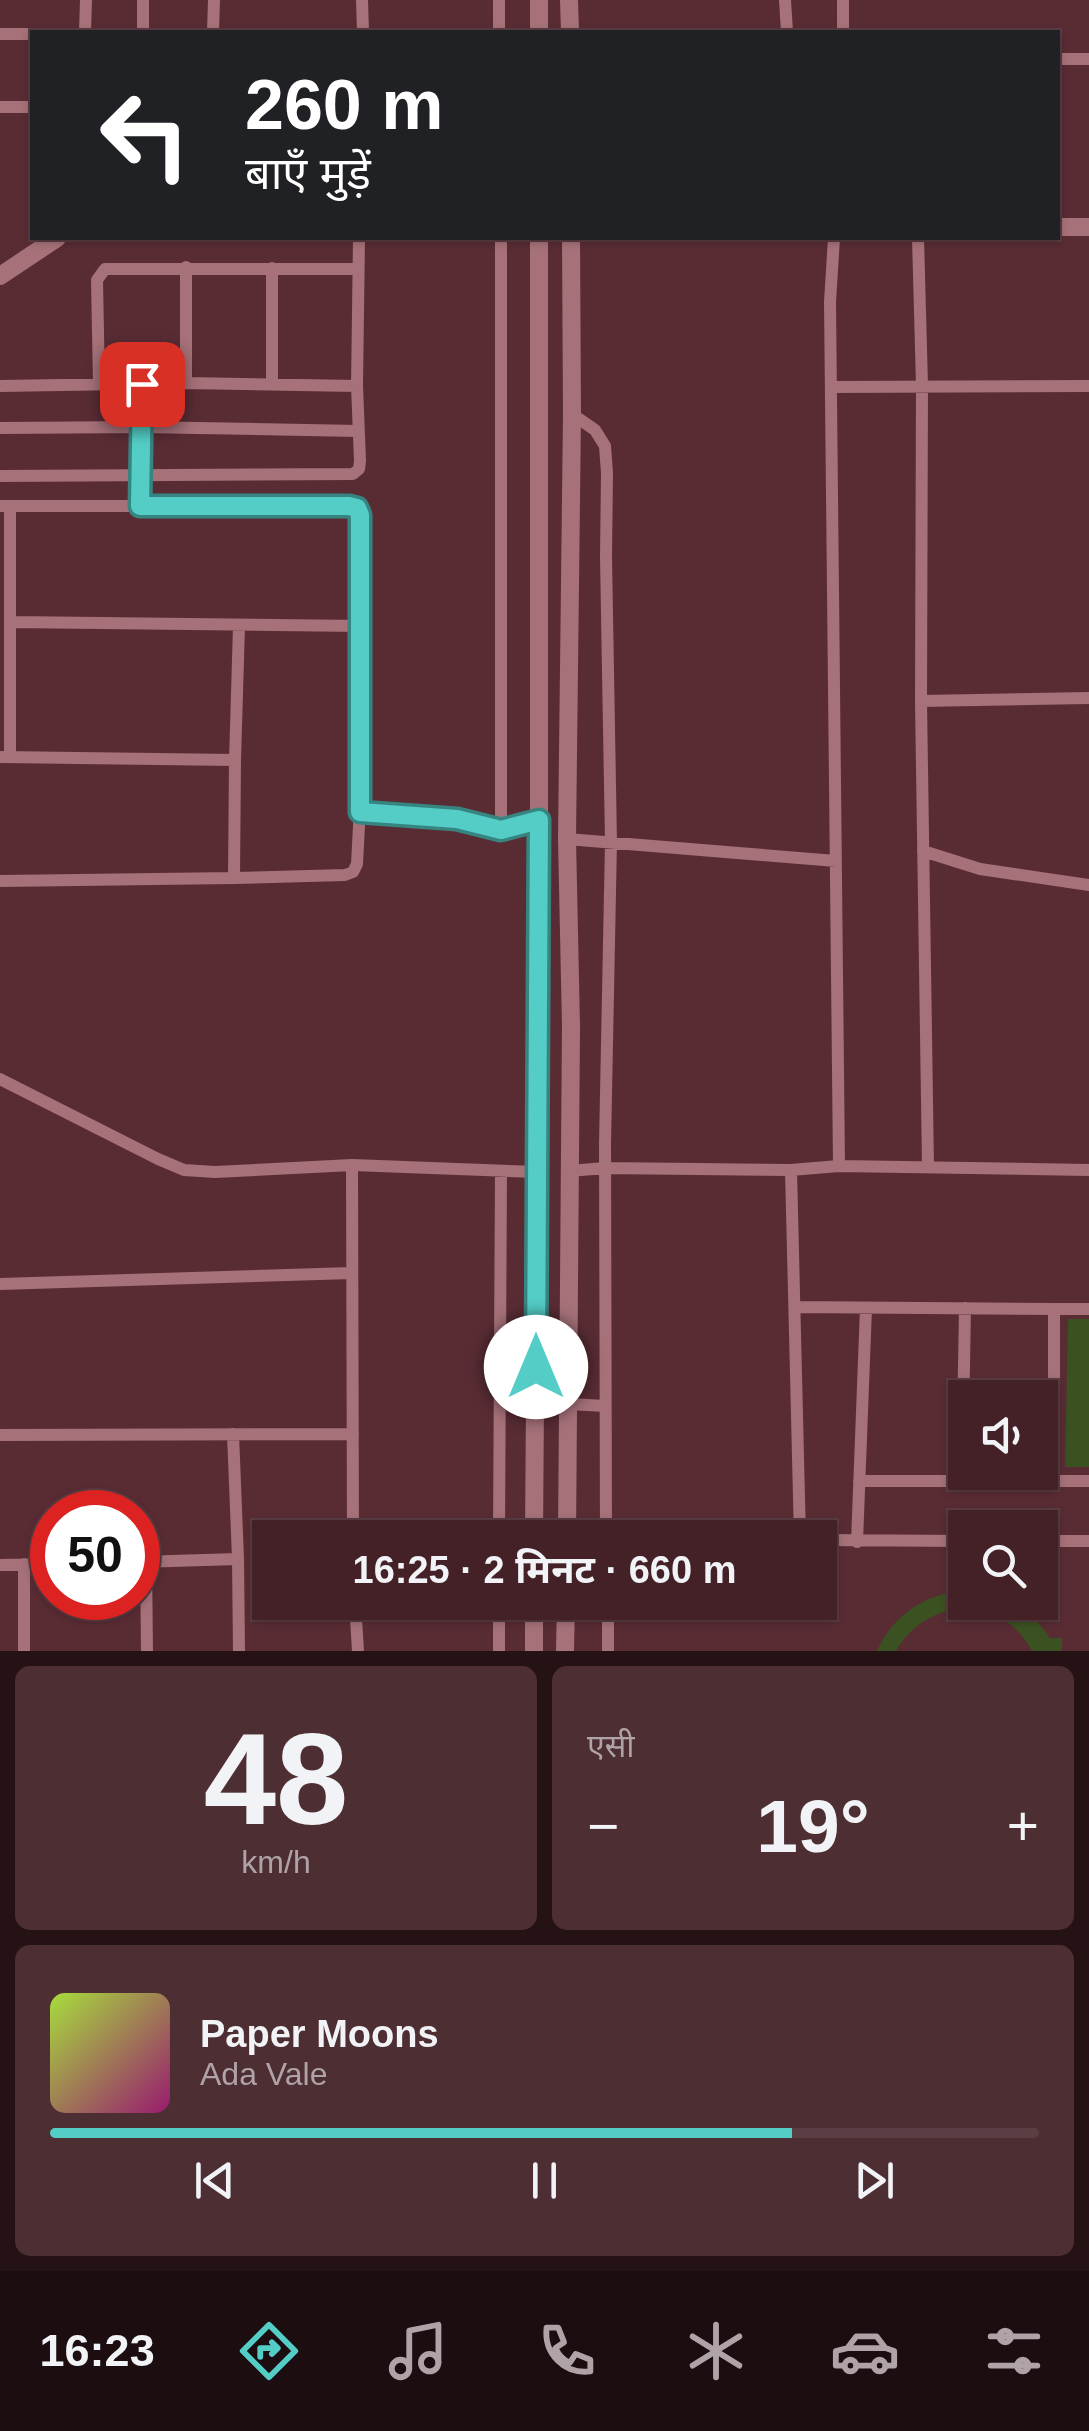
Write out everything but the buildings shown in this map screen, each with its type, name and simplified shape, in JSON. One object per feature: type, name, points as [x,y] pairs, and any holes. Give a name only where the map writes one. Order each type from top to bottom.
[{"type":"main road","points":[[539,0],[539,30]]},
{"type":"main road","points":[[570,0],[570,30]]},
{"type":"main road","points":[[1060,227],[1089,227]]},
{"type":"main road","points":[[0,276],[54,240]]},
{"type":"main road","points":[[534,1520],[539,240]]},
{"type":"main road","points":[[566,1520],[571,1026],[567,838],[570,240]]},
{"type":"main road","points":[[537,1172],[569,1171]]},
{"type":"main road","points":[[536,1406],[568,1404]]},
{"type":"main road","points":[[534,1620],[534,1651]]},
{"type":"main road","points":[[566,1620],[566,1651]]},
{"type":"street","points":[[85,30],[86,0]]},
{"type":"street","points":[[143,0],[143,30]]},
{"type":"street","points":[[214,0],[214,30]]},
{"type":"street","points":[[362,0],[364,30]]},
{"type":"street","points":[[499,0],[500,30]]},
{"type":"street","points":[[786,0],[786,30]]},
{"type":"street","points":[[843,0],[843,30]]},
{"type":"street","points":[[0,34],[30,34]]},
{"type":"street","points":[[1060,59],[1089,59]]},
{"type":"street","points":[[0,107],[30,107]]},
{"type":"street","points":[[0,476],[353,474],[360,461],[359,240]]},
{"type":"street","points":[[501,240],[501,830]]},
{"type":"street","points":[[834,240],[830,302],[839,1166]]},
{"type":"street","points":[[918,240],[928,1167]]},
{"type":"street","points":[[186,268],[186,383]]},
{"type":"street","points":[[272,268],[272,385]]},
{"type":"street","points":[[99,384],[98,280],[105,269],[358,269]]},
{"type":"street","points":[[140,506],[142,384]]},
{"type":"street","points":[[0,386],[357,386]]},
{"type":"street","points":[[831,387],[1089,386]]},
{"type":"street","points":[[572,414],[595,430],[605,446],[611,842],[606,991],[606,1520]]},
{"type":"street","points":[[0,428],[358,432]]},
{"type":"street","points":[[0,881],[346,875],[357,864],[360,812],[357,508],[5,506],[11,622],[5,757],[234,760]]},
{"type":"street","points":[[11,622],[361,626]]},
{"type":"street","points":[[234,878],[240,626]]},
{"type":"street","points":[[921,701],[1089,698]]},
{"type":"street","points":[[360,812],[457,819],[501,830],[539,820]]},
{"type":"street","points":[[567,838],[836,862]]},
{"type":"street","points":[[923,850],[980,868],[1089,885]]},
{"type":"street","points":[[0,1079],[184,1170],[352,1165],[537,1172]]},
{"type":"street","points":[[352,1165],[354,1520]]},
{"type":"street","points":[[569,1171],[791,1170],[839,1166],[1089,1170]]},
{"type":"street","points":[[791,1170],[800,1520]]},
{"type":"street","points":[[499,1520],[501,1171]]},
{"type":"street","points":[[0,1284],[352,1273]]},
{"type":"street","points":[[796,1307],[1089,1309]]},
{"type":"street","points":[[857,1542],[866,1308]]},
{"type":"street","points":[[964,1380],[965,1308]]},
{"type":"street","points":[[1054,1309],[1054,1380]]},
{"type":"street","points":[[568,1404],[605,1406]]},
{"type":"street","points":[[233,1434],[239,1651]]},
{"type":"street","points":[[0,1435],[353,1434]]},
{"type":"street","points":[[859,1481],[948,1481]]},
{"type":"street","points":[[1058,1481],[1089,1481]]},
{"type":"street","points":[[837,1541],[948,1542]]},
{"type":"street","points":[[1058,1541],[1089,1541]]},
{"type":"street","points":[[160,1562],[238,1560]]},
{"type":"street","points":[[24,1564],[24,1651]]},
{"type":"street","points":[[0,1565],[30,1564]]},
{"type":"street","points":[[145,1620],[147,1651]]},
{"type":"street","points":[[356,1620],[358,1651]]},
{"type":"street","points":[[499,1620],[499,1651]]},
{"type":"street","points":[[608,1620],[608,1651]]},
{"type":"green space","points":[[1068,1319],[1089,1319],[1089,1467],[1065,1467]]},
{"type":"green space","points":[[948,1594],[948,1612],[927,1620],[896,1651],[877,1651],[899,1619],[931,1599]]},
{"type":"green space","points":[[1003,1620],[1035,1620],[1050,1638],[1062,1638],[1062,1651],[1032,1651],[1019,1632]]},
{"type":"route","points":[[142,384],[140,506],[357,508],[360,812],[457,819],[501,830],[539,820],[536,1367]]}]
